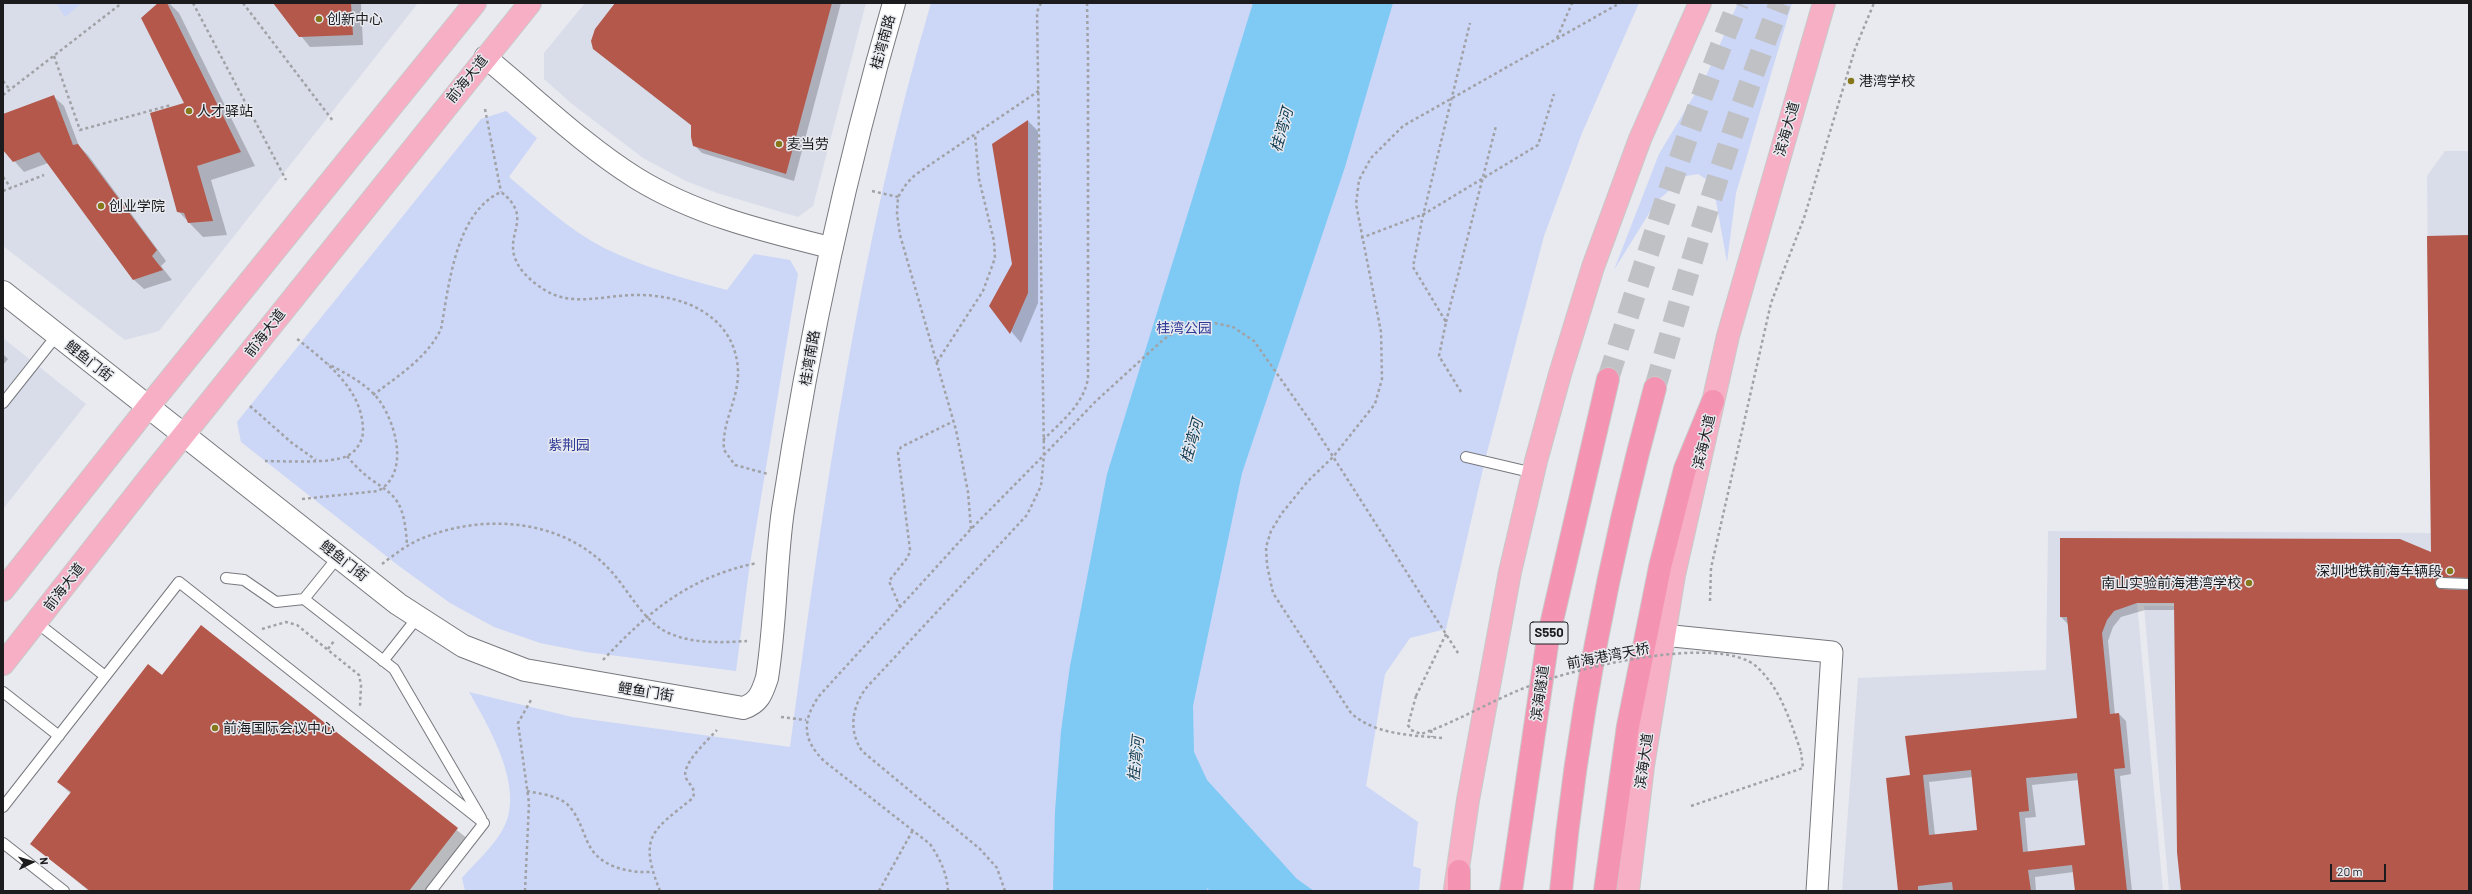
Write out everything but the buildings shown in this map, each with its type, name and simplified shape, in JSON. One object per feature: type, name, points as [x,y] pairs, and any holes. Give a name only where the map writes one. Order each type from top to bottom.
[{"type":"highway","name":"滨海隧道","points":[[1511,891],[1548,638],[1608,379]]},
{"type":"highway","points":[[1561,891],[1585,703],[1607,586],[1629,483],[1655,388]]},
{"type":"highway","points":[[1605,891],[1628,726],[1660,567],[1685,469],[1713,401]]},
{"type":"main road","points":[[3,590],[148,407],[475,3]]},
{"type":"main road","name":"前海大道","points":[[3,664],[183,435],[485,57],[530,3]]},
{"type":"main road","points":[[1457,884],[1468,800],[1487,687],[1510,572],[1534,473],[1593,267],[1640,139],[1700,3]]},
{"type":"main road","name":"滨海大道","points":[[1628,891],[1642,773],[1663,635],[1674,575],[1730,328],[1816,13],[1824,3]]},
{"type":"street","name":"桂湾南路","points":[[743,708],[756,702],[762,695],[767,678],[783,511],[813,336],[859,133],[894,3]]},
{"type":"street","points":[[485,57],[606,156],[636,178],[704,212],[771,233],[832,248]]},
{"type":"street","name":"鲤鱼门街","points":[[3,292],[417,618],[463,646],[525,670],[743,708]]},
{"type":"street","points":[[1663,635],[1832,652],[1817,891]]},
{"type":"lane","points":[[3,403],[57,335]]},
{"type":"lane","points":[[1466,457],[1534,473]]},
{"type":"lane","points":[[304,599],[338,557]]},
{"type":"lane","points":[[226,578],[248,581],[276,602],[304,599],[394,669],[484,823]]},
{"type":"lane","points":[[3,807],[179,582],[484,823]]},
{"type":"lane","points":[[2441,583],[2469,584]]},
{"type":"lane","points":[[383,660],[417,618]]},
{"type":"lane","points":[[36,622],[105,676]]},
{"type":"lane","points":[[3,692],[59,736]]},
{"type":"lane","points":[[436,889],[484,823]]},
{"type":"lane","points":[[3,843],[64,891]]},
{"type":"path","points":[[3,95],[122,3]]},
{"type":"path","points":[[193,3],[286,180]]},
{"type":"path","points":[[243,3],[333,121]]},
{"type":"path","points":[[1005,891],[997,868],[980,849],[862,751],[855,738],[853,721],[859,697],[867,687],[1027,514],[1041,486],[1044,455],[1040,90],[1037,12],[1041,3]]},
{"type":"path","points":[[1043,440],[1079,402],[1084,394],[1088,378],[1088,57],[1086,3]]},
{"type":"path","points":[[1557,39],[1572,3]]},
{"type":"path","points":[[1442,738],[1399,735],[1362,723],[1351,713],[1273,593],[1267,566],[1266,548],[1270,530],[1308,481],[1333,457],[1375,404],[1382,379],[1381,332],[1361,238],[1356,204],[1359,180],[1371,158],[1403,126],[1620,3]]},
{"type":"path","points":[[1710,602],[1711,568],[1771,303],[1804,218],[1855,49],[1874,3]]},
{"type":"path","points":[[1446,322],[1413,267],[1424,214],[1470,22]]},
{"type":"path","points":[[54,56],[80,130],[171,105]]},
{"type":"path","points":[[3,81],[10,90]]},
{"type":"path","points":[[971,529],[965,470],[954,421],[900,235],[897,214],[898,197],[915,175],[1040,90]]},
{"type":"path","points":[[1361,238],[1424,214],[1538,146],[1554,94]]},
{"type":"path","points":[[485,109],[501,192],[508,197],[517,215],[518,224],[514,254],[519,266],[529,278],[544,290],[561,297],[577,300],[635,295],[656,296],[694,306],[713,317],[724,328],[732,343],[737,361],[738,382],[735,402],[725,430],[724,450],[735,465],[769,475]]},
{"type":"path","points":[[1461,392],[1439,356],[1446,322],[1496,126]]},
{"type":"path","points":[[937,363],[983,291],[994,258],[994,241],[980,179],[975,134]]},
{"type":"path","points":[[3,191],[44,175]]},
{"type":"path","points":[[3,177],[11,188]]},
{"type":"path","points":[[872,191],[898,197]]},
{"type":"path","points":[[373,395],[409,367],[436,340],[441,329],[455,256],[464,234],[479,207],[489,197],[501,192]]},
{"type":"path","points":[[948,891],[947,879],[940,859],[930,844],[813,750],[808,736],[806,720],[819,696],[971,529],[1096,402],[1164,339],[1181,329],[1198,323],[1210,322],[1233,327],[1254,341],[1312,422],[1458,653]]},
{"type":"path","points":[[265,461],[316,460],[347,456],[356,449],[363,437],[363,421],[358,404],[347,385],[328,364],[296,338]]},
{"type":"path","points":[[302,499],[366,493],[384,487],[395,470],[398,452],[395,433],[389,418],[373,395],[349,376],[328,364]]},
{"type":"path","points":[[250,406],[292,443],[316,460]]},
{"type":"path","points":[[900,607],[889,581],[908,557],[910,550],[898,453],[902,447],[954,421]]},
{"type":"path","points":[[347,456],[357,469],[394,495],[402,508],[406,522],[407,546]]},
{"type":"path","points":[[382,564],[407,546],[427,536],[458,528],[500,522],[528,526],[573,542],[594,555],[609,569],[647,616],[661,629],[677,636],[724,643],[747,641]]},
{"type":"path","points":[[603,660],[647,616],[682,591],[707,577],[728,569],[757,563]]},
{"type":"path","points":[[244,634],[281,623],[292,623],[297,625],[359,675],[361,685],[358,724]]},
{"type":"path","name":"前海港湾天桥","points":[[1446,634],[1416,696],[1408,725],[1416,733],[1431,730],[1502,697],[1564,674],[1636,659],[1708,652],[1733,655],[1757,667],[1773,686],[1789,717],[1801,752],[1803,768],[1691,806]]},
{"type":"path","points":[[525,891],[529,803],[518,723],[531,700]]},
{"type":"path","points":[[781,717],[806,720]]},
{"type":"path","points":[[660,891],[649,860],[656,829],[670,815],[693,798],[695,793],[693,786],[686,778],[686,769],[693,756],[717,730]]},
{"type":"path","points":[[1431,730],[1433,734],[1432,738]]},
{"type":"path","points":[[527,791],[549,795],[567,805],[578,820],[589,845],[602,860],[621,869],[635,872],[652,872]]},
{"type":"path","points":[[879,891],[913,830]]},
{"type":"shaded area","points":[[3,3],[418,3],[159,331],[125,340],[3,246]]},
{"type":"shaded area","points":[[585,3],[866,3],[813,206],[798,217],[717,193],[686,181],[643,158],[572,104],[544,79],[544,53]]},
{"type":"shaded area","points":[[2445,151],[2469,151],[2469,891],[2169,891],[2144,606],[2431,606],[2137,603],[2163,891],[1842,891],[1858,678],[2046,670],[2048,531],[2431,533],[2427,176]]},
{"type":"shaded area","points":[[3,338],[86,404],[3,509]]},
{"type":"green space","points":[[56,3],[82,3],[65,17]]},
{"type":"green space","name":"桂湾公园","points":[[931,3],[1639,3],[1582,133],[1544,236],[1486,456],[1446,629],[1410,638],[1385,674],[1366,786],[1418,822],[1413,866],[1421,869],[1419,891],[465,891],[462,878],[499,836],[509,813],[510,796],[508,777],[495,740],[469,692],[572,717],[790,747],[816,559],[846,372],[883,187],[906,94]]},
{"type":"green space","points":[[1738,3],[1792,3],[1736,193],[1727,262],[1716,201],[1706,179],[1698,174],[1686,176],[1656,202],[1614,270],[1659,154],[1707,74]]},
{"type":"green space","name":"紫荆园","points":[[506,111],[537,138],[509,177],[566,224],[591,241],[619,255],[664,272],[727,290],[754,254],[790,260],[798,274],[749,570],[736,671],[586,652],[540,643],[494,627],[450,603],[399,566],[241,442],[237,422],[481,119]]},
{"type":"water","name":"桂湾河","points":[[1253,3],[1393,3],[1345,167],[1242,473],[1193,706],[1194,752],[1207,780],[1297,879],[1314,891],[1210,891],[1207,888],[1207,891],[1053,891],[1055,811],[1061,731],[1070,666],[1107,474]]},
{"type":"tunnel","points":[[1608,379],[1685,143],[1738,3]]},
{"type":"tunnel","points":[[1655,388],[1683,290],[1728,146],[1780,3]]},
{"type":"place","name":"创新中心","points":[[319,19]]},
{"type":"place","name":"港湾学校","points":[[1851,81]]},
{"type":"place","name":"人才驿站","points":[[189,111]]},
{"type":"place","name":"麦当劳","points":[[779,144]]},
{"type":"place","name":"创业学院","points":[[101,206]]},
{"type":"place","name":"深圳地铁前海车辆段","points":[[2450,571]]},
{"type":"place","name":"南山实验前海港湾学校","points":[[2249,583]]},
{"type":"place","name":"前海国际会议中心","points":[[215,728]]}]
